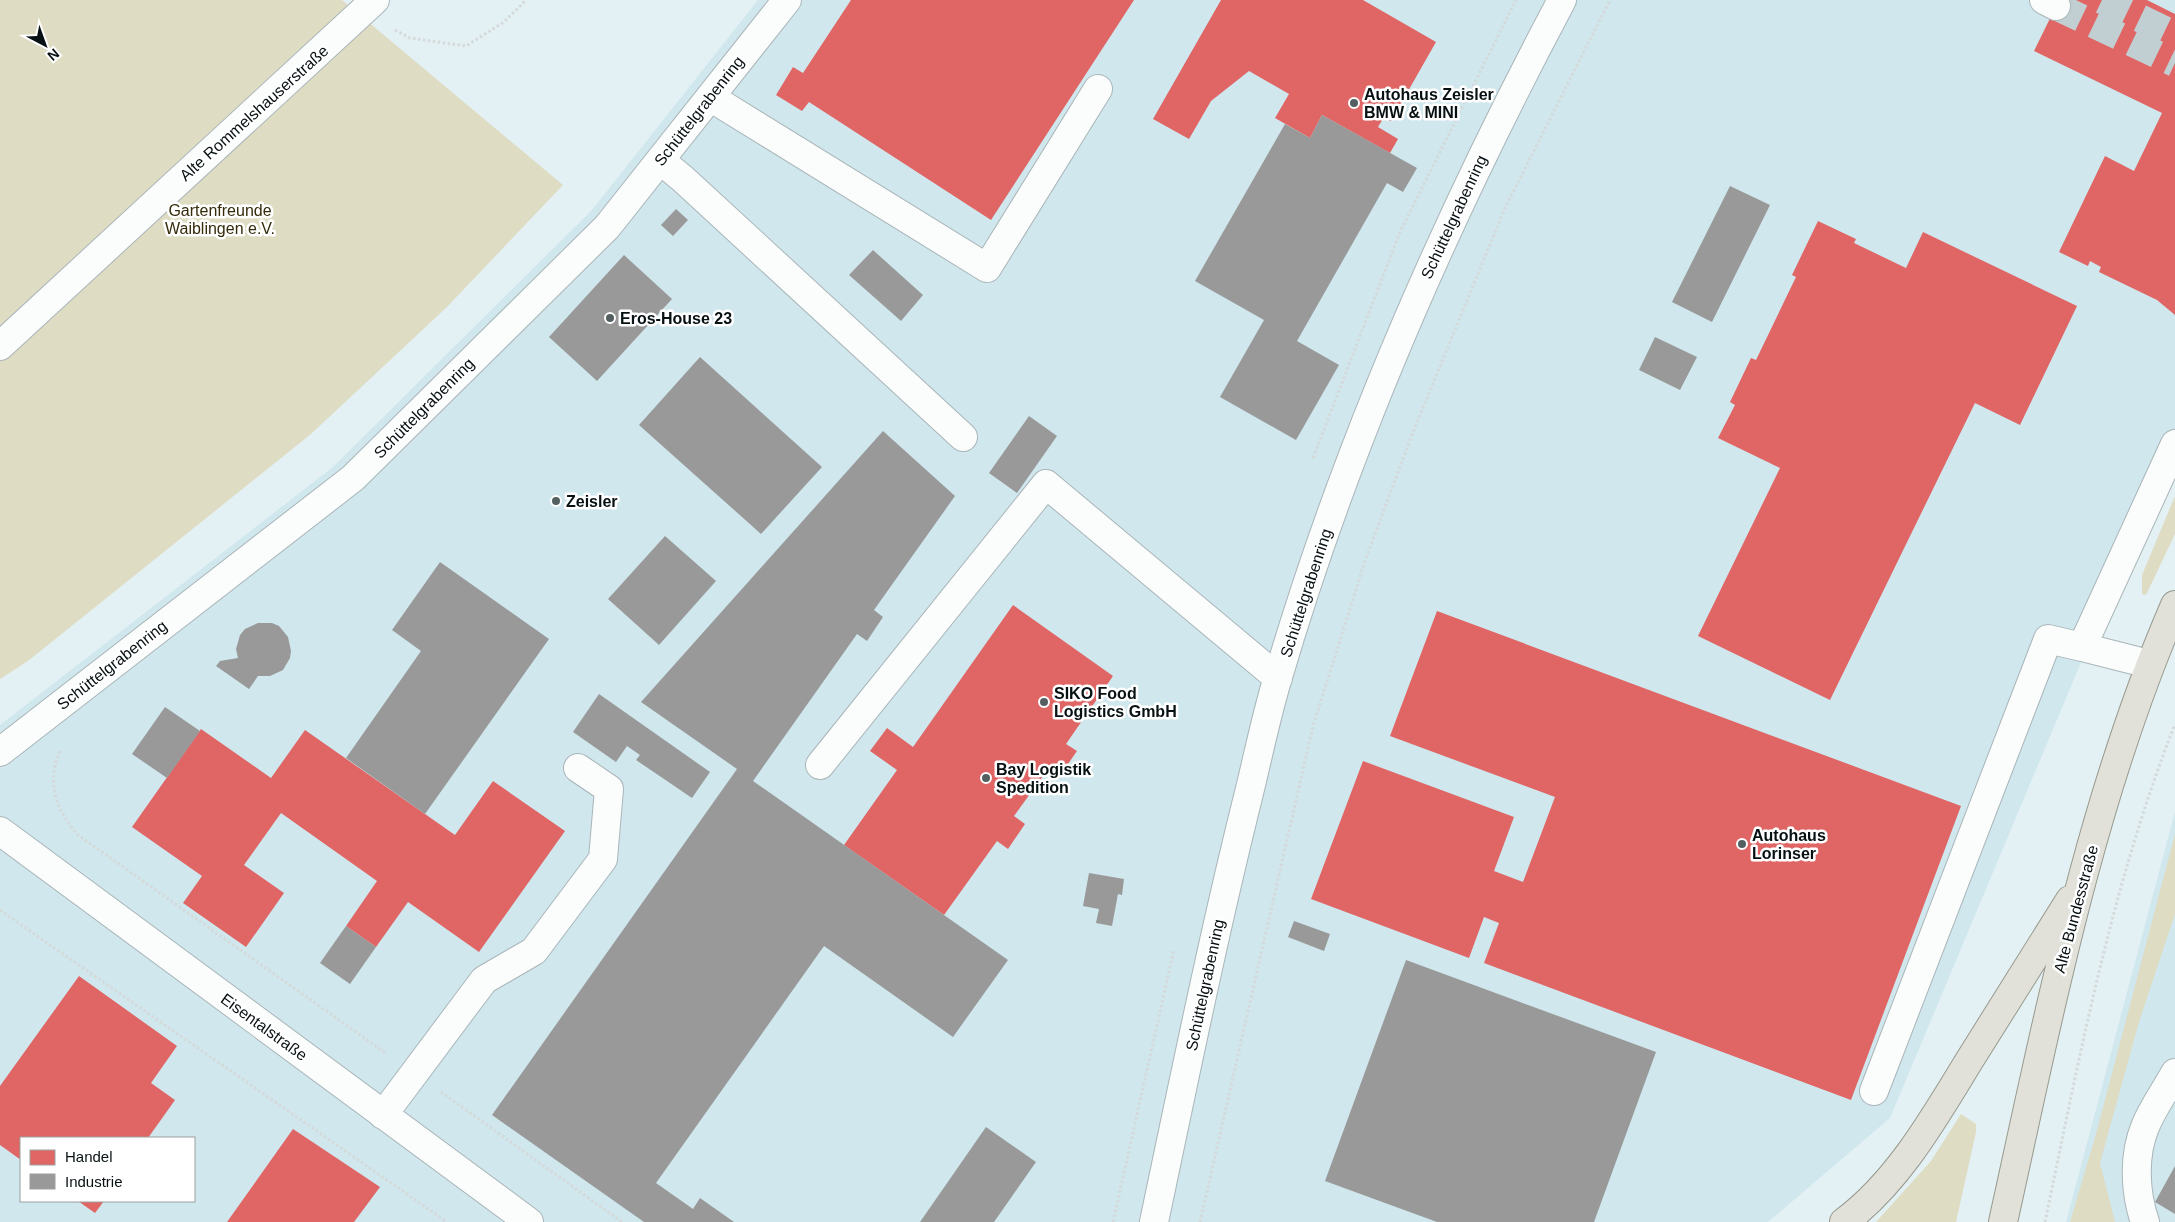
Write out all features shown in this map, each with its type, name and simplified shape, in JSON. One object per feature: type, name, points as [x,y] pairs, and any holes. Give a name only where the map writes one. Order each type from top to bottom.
[{"type":"main road","name":"Alte Bundesstraße","points":[[2003,1222],[2053,995],[2120,746],[2149,664],[2175,604]]},
{"type":"main road","points":[[1844,1222],[1860,1210],[1894,1175],[1950,1092],[2084,878]]},
{"type":"street","name":"Schüttelgrabenring","points":[[0,752],[353,478],[607,227],[787,0]]},
{"type":"street","name":"Schüttelgrabenring","points":[[1154,1222],[1227,882],[1278,678],[1335,504],[1410,311],[1504,108],[1562,0]]},
{"type":"street","name":"Alte Rommelshauserstraße","points":[[0,346],[369,6]]},
{"type":"street","points":[[710,97],[987,268],[1098,89]]},
{"type":"street","points":[[660,160],[683,178],[963,437]]},
{"type":"street","points":[[2082,647],[2175,444]]},
{"type":"street","points":[[820,765],[1046,484],[1278,678]]},
{"type":"street","points":[[1874,1091],[2048,639],[2149,664]]},
{"type":"street","points":[[384,1115],[484,980],[534,951],[602,859],[609,789],[578,768]]},
{"type":"street","name":"Eisentalstraße","points":[[0,831],[529,1222]]},
{"type":"street","points":[[2145,1222],[2140,1206],[2137,1158],[2145,1127],[2175,1073]]},
{"type":"path","points":[[369,6],[410,38],[466,46],[504,22],[526,0]]},
{"type":"path","points":[[1200,1222],[1313,726],[1365,561],[1413,432],[1505,208],[1610,0]]},
{"type":"path","points":[[2045,1222],[2104,948],[2136,836],[2160,761],[2175,724]]},
{"type":"path","points":[[62,746],[52,768],[53,786],[66,820],[78,835],[622,1222]]},
{"type":"path","points":[[0,910],[447,1222]]},
{"type":"shaded area","points":[[758,0],[2175,0],[2175,438],[1890,1118],[1768,1222],[0,1222],[0,725],[333,467],[592,210]]},
{"type":"shaded area","points":[[2175,812],[2175,1222],[2066,1222]]},
{"type":"green space","name":"Gartenfreunde Waiblingen e.V.","points":[[0,0],[342,0],[563,185],[447,307],[311,434],[28,661],[0,679]]},
{"type":"green space","points":[[2175,496],[2175,534],[2146,595],[2142,594],[2142,575]]},
{"type":"green space","points":[[2175,834],[2175,914],[2139,1022],[2100,1163],[2115,1222],[2070,1222],[2096,1134]]},
{"type":"green space","points":[[1961,1114],[1976,1124],[1976,1132],[1956,1222],[1876,1222],[1931,1161]]},
{"type":"building: Handel","points":[[851,0],[1134,0],[991,220],[809,102],[802,111],[776,95],[793,67],[803,73]]},
{"type":"building: Handel","points":[[1221,0],[1363,0],[1436,42],[1391,121],[1384,117],[1378,127],[1398,139],[1390,153],[1322,115],[1310,138],[1275,118],[1289,94],[1249,71],[1211,101],[1189,139],[1153,119]]},
{"type":"building: Handel","points":[[2059,0],[2147,0],[2175,14],[2175,315],[2157,300],[2099,272],[2101,267],[2090,261],[2088,266],[2059,252],[2105,156],[2134,171],[2162,113],[2034,51]]},
{"type":"building: Handel","points":[[1818,221],[1856,239],[1854,243],[1906,268],[1923,232],[2077,306],[2020,425],[1975,403],[1830,700],[1698,636],[1780,468],[1718,438],[1735,405],[1730,402],[1751,358],[1756,360],[1796,277],[1792,275]]},
{"type":"building: Handel","points":[[1013,605],[1113,676],[1066,744],[1077,751],[1059,777],[1048,769],[1014,816],[1025,824],[1008,849],[997,841],[944,915],[844,845],[897,770],[870,751],[887,728],[913,747]]},
{"type":"building: Handel","name":"Autohaus Lorinser","points":[[1437,611],[1961,806],[1851,1100],[1484,963],[1499,923],[1484,917],[1469,958],[1311,899],[1363,761],[1514,817],[1494,871],[1523,882],[1555,797],[1390,736]]},
{"type":"building: Handel","points":[[201,729],[271,778],[305,730],[455,835],[493,781],[565,831],[479,952],[408,902],[376,947],[346,926],[377,881],[281,813],[244,865],[284,893],[246,947],[183,903],[202,876],[132,827]]},
{"type":"building: Handel","points":[[79,976],[177,1046],[151,1083],[175,1100],[149,1137],[20,1137],[20,1159],[0,1145],[0,1086]]},
{"type":"building: Handel","points":[[293,1129],[380,1187],[354,1222],[227,1222]]},
{"type":"building: Handel","points":[[79,1202],[103,1202],[95,1213]]},
{"type":"building: Industrie","points":[[1322,115],[1417,168],[1403,192],[1387,183],[1297,341],[1339,365],[1296,440],[1220,397],[1264,320],[1195,281],[1285,124],[1310,138]]},
{"type":"building: Industrie","points":[[1730,186],[1770,205],[1712,322],[1672,302]]},
{"type":"building: Industrie","points":[[676,209],[688,220],[673,236],[661,225]]},
{"type":"building: Industrie","points":[[873,250],[923,295],[901,321],[849,275]]},
{"type":"building: Industrie","name":"Eros-House 23","points":[[624,255],[672,299],[597,381],[549,337]]},
{"type":"building: Industrie","points":[[1655,337],[1697,357],[1680,390],[1639,370]]},
{"type":"building: Industrie","points":[[700,357],[822,467],[761,534],[639,425]]},
{"type":"building: Industrie","points":[[1029,416],[1057,436],[1017,493],[989,473]]},
{"type":"building: Industrie","points":[[883,431],[955,496],[874,610],[883,617],[867,641],[857,634],[753,781],[1008,960],[953,1037],[824,946],[656,1183],[693,1209],[700,1198],[734,1222],[644,1222],[492,1115],[737,769],[641,702]]},
{"type":"building: Industrie","points":[[665,536],[716,581],[659,645],[608,599]]},
{"type":"building: Industrie","points":[[440,562],[549,639],[425,814],[346,758],[421,651],[392,630]]},
{"type":"building: Industrie","points":[[258,623],[272,623],[279,626],[288,637],[291,651],[290,658],[283,670],[270,676],[258,676],[249,689],[216,666],[220,661],[238,658],[236,649],[240,635],[245,629]]},
{"type":"building: Industrie","points":[[599,694],[710,772],[692,798],[636,760],[640,755],[627,746],[616,762],[573,732]]},
{"type":"building: Industrie","points":[[165,707],[200,731],[167,778],[132,754]]},
{"type":"building: Industrie","points":[[1089,873],[1124,879],[1122,895],[1118,894],[1112,926],[1096,923],[1099,909],[1083,906]]},
{"type":"building: Industrie","points":[[1294,921],[1330,934],[1324,951],[1288,937]]},
{"type":"building: Industrie","points":[[346,926],[376,947],[350,984],[320,963]]},
{"type":"building: Industrie","points":[[1406,960],[1656,1052],[1594,1222],[1437,1222],[1325,1181]]},
{"type":"building: Industrie","points":[[986,1127],[1036,1162],[994,1222],[920,1222]]},
{"type":"building: Industrie","points":[[2175,1166],[2175,1214],[2155,1202]]},
{"type":"tunnel","points":[[2102,0],[2175,35]]},
{"type":"tunnel","points":[[2056,6],[2175,63]]},
{"type":"place","name":"Autohaus Zeisler BMW & MINI","points":[[1354,103]]},
{"type":"place","name":"Eros-House 23","points":[[610,318]]},
{"type":"place","name":"Zeisler","points":[[556,501]]},
{"type":"place","name":"SIKO Food Logistics GmbH","points":[[1044,702]]},
{"type":"place","name":"Bay Logistik Spedition","points":[[986,778]]},
{"type":"place","name":"Autohaus Lorinser","points":[[1742,844]]}]
